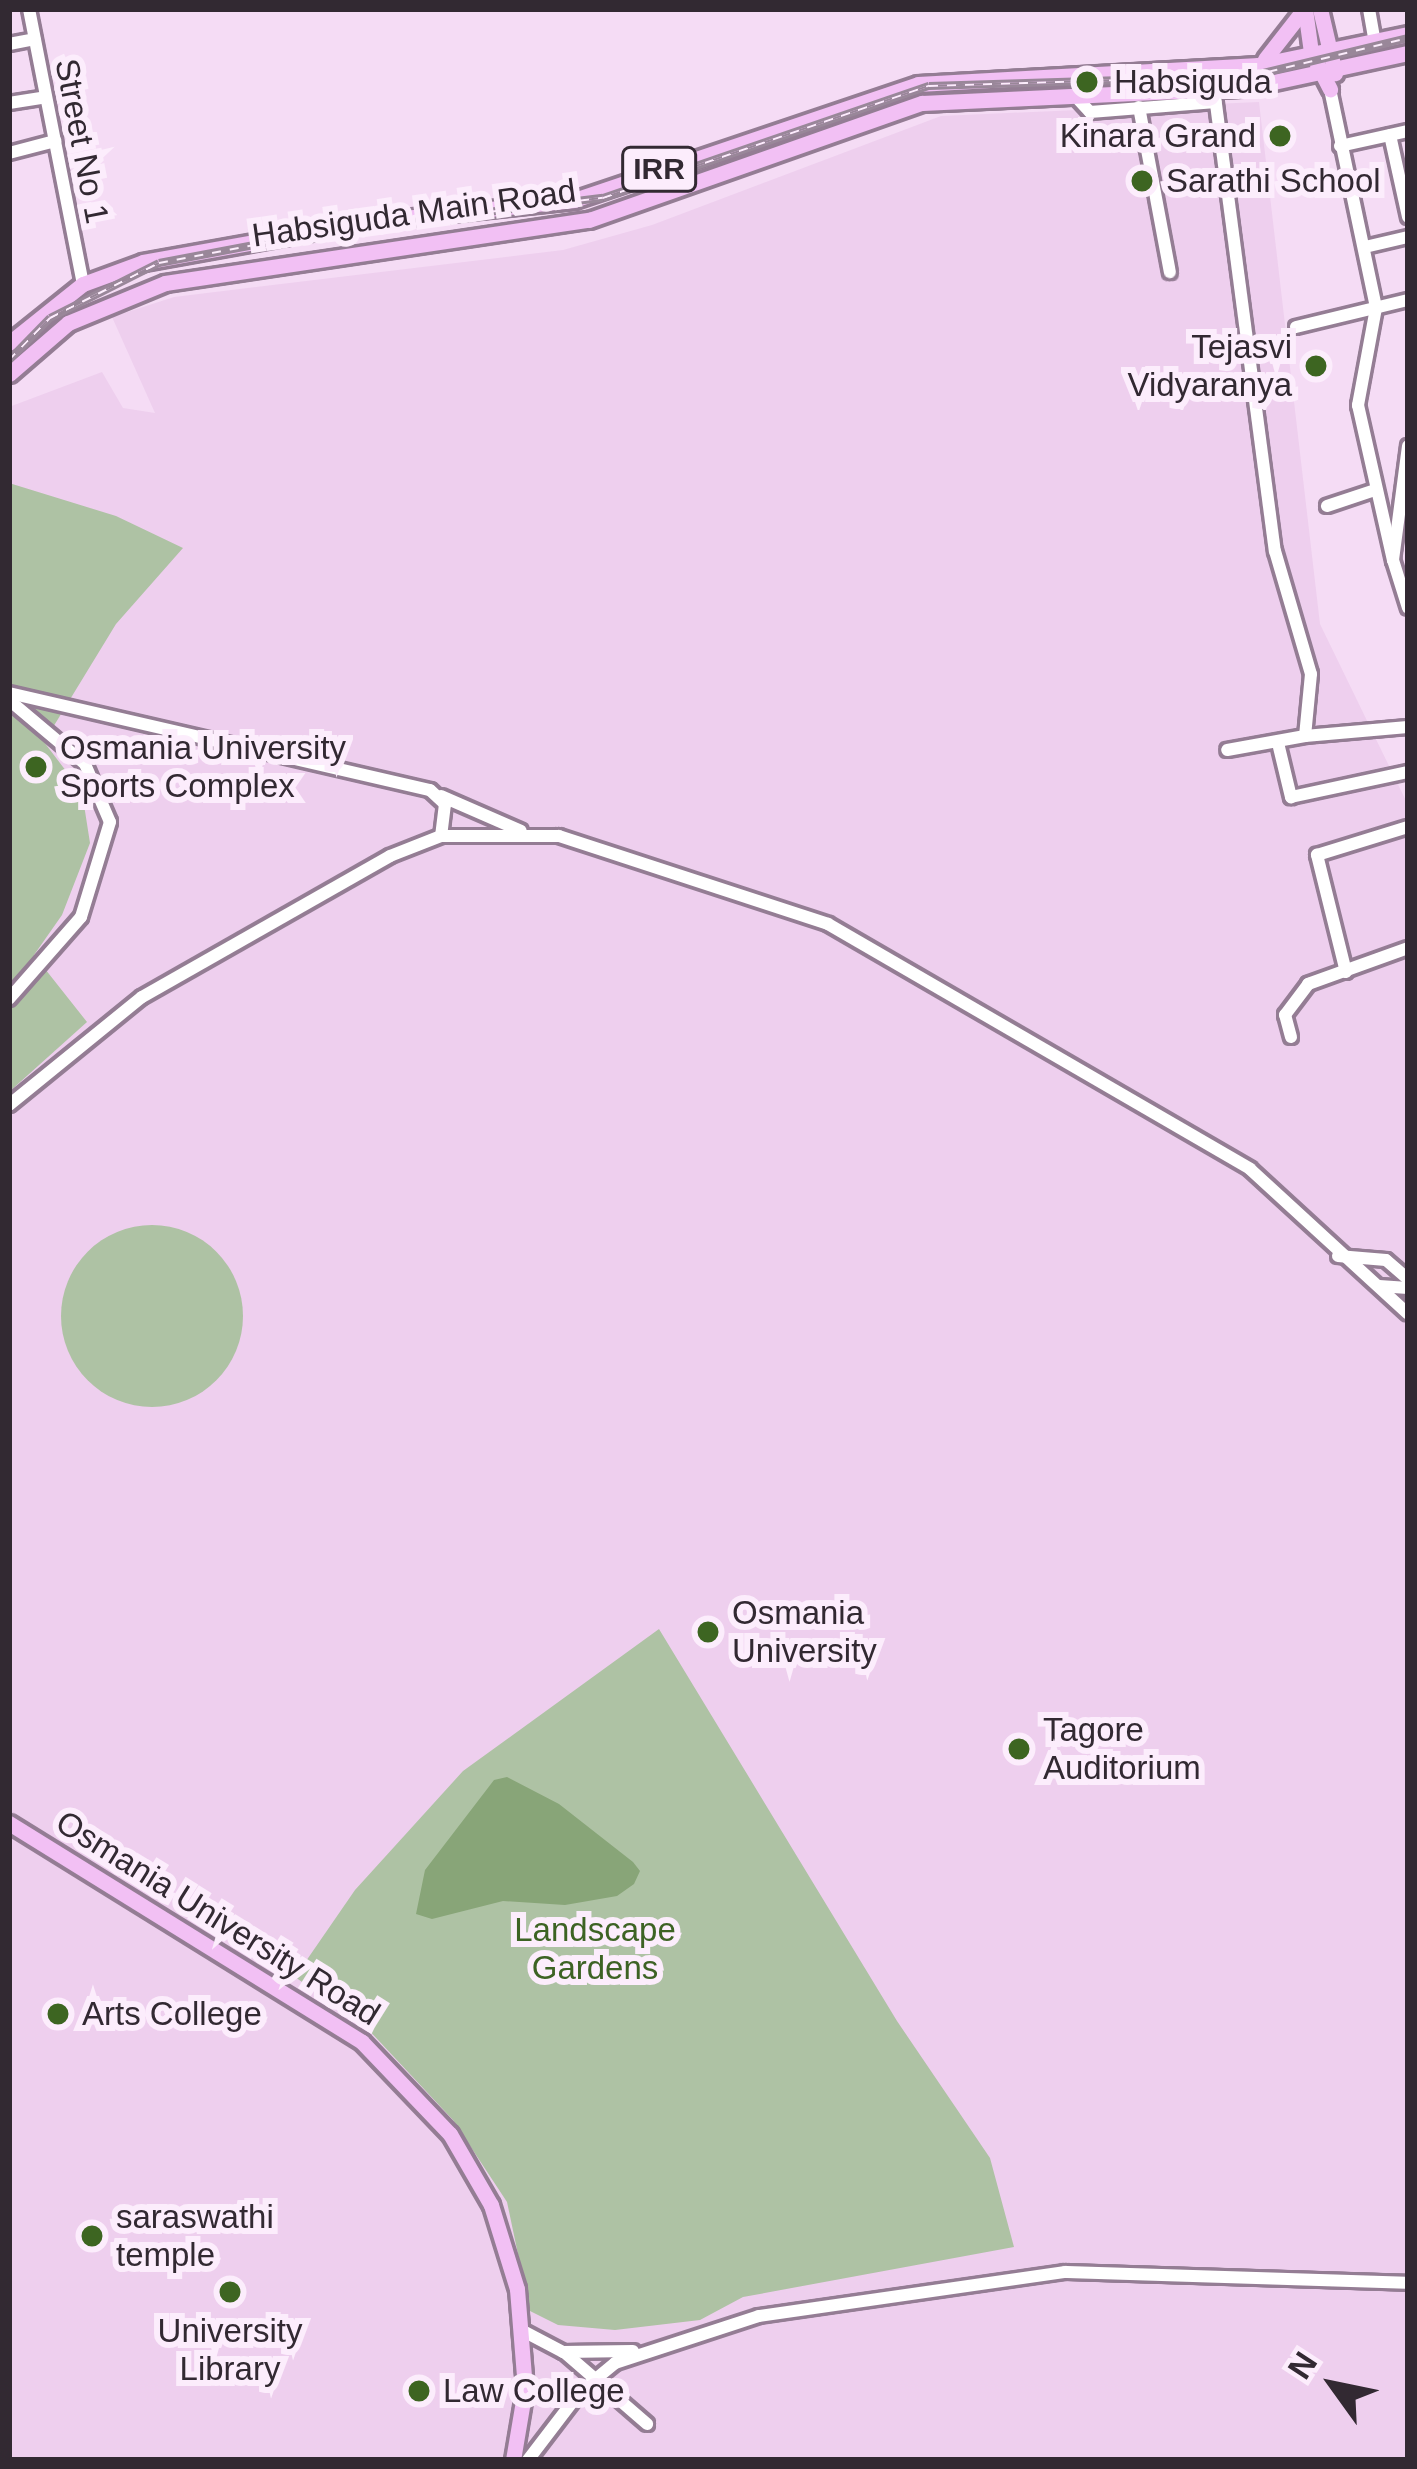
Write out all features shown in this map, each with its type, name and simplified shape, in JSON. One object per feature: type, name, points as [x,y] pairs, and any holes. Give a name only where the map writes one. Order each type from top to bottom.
[{"type":"main road","points":[[1313,11],[1338,35],[1369,42]]},
{"type":"main road","points":[[1313,11],[1328,80]]},
{"type":"main road","points":[[1258,65],[1313,11]]},
{"type":"main road","name":"Habsiguda Main Road","points":[[9,343],[83,284],[143,262],[240,243],[599,191],[826,110],[946,78],[1258,65],[1408,34]]},
{"type":"main road","name":"Habsiguda Main Road","points":[[9,374],[96,307],[243,267],[606,214],[922,104],[1215,96],[1328,80],[1408,53]]},
{"type":"main road","points":[[599,191],[606,214]]},
{"type":"main road","points":[[240,243],[243,267]]},
{"type":"main road","name":"Osmania University Road","points":[[9,1823],[362,2042],[397,2072],[450,2134],[491,2205],[525,2332],[513,2460]]},
{"type":"street","name":"Street No 1","points":[[29,9],[83,284]]},
{"type":"street","points":[[1369,9],[1369,42]]},
{"type":"street","points":[[9,44],[34,39]]},
{"type":"street","points":[[1328,80],[1376,308],[1358,406],[1371,488],[1393,560],[1404,580],[1408,608]]},
{"type":"street","points":[[1076,97],[1090,112],[1215,96],[1275,551],[1307,642],[1305,736]]},
{"type":"street","points":[[9,104],[46,97]]},
{"type":"street","points":[[1139,107],[1170,272]]},
{"type":"street","points":[[1340,146],[1408,131]]},
{"type":"street","points":[[1390,135],[1408,217]]},
{"type":"street","points":[[9,154],[55,141]]},
{"type":"street","points":[[1365,247],[1408,237]]},
{"type":"street","points":[[1296,327],[1408,300]]},
{"type":"street","points":[[1393,560],[1408,446]]},
{"type":"street","points":[[1327,506],[1371,488],[1403,485]]},
{"type":"street","points":[[9,696],[440,795],[523,832],[620,852],[828,924],[1250,1169],[1337,1256],[1408,1314]]},
{"type":"street","points":[[9,696],[85,764],[110,822],[80,917],[9,999]]},
{"type":"street","points":[[1227,750],[1305,736],[1408,727]]},
{"type":"street","points":[[1278,743],[1291,797],[1408,772]]},
{"type":"street","points":[[440,795],[447,821],[441,836]]},
{"type":"street","points":[[1346,972],[1317,855],[1408,827]]},
{"type":"street","points":[[9,1105],[142,997],[307,897],[441,836],[523,832]]},
{"type":"street","points":[[1292,1037],[1285,1016],[1292,997],[1408,948]]},
{"type":"street","points":[[1337,1256],[1386,1259],[1408,1283]]},
{"type":"street","points":[[1379,1286],[1408,1283]]},
{"type":"street","points":[[563,2352],[637,2351],[759,2316],[1065,2272],[1408,2283]]},
{"type":"street","points":[[525,2332],[563,2352],[647,2424]]},
{"type":"street","points":[[527,2460],[595,2378],[637,2351]]},
{"type":"shaded area","name":"Osmania University","points":[[1259,102],[1320,624],[1408,805],[1408,2460],[9,2460],[9,407],[102,372],[123,408],[155,413],[112,317],[174,297],[563,250],[652,225],[941,116]]},
{"type":"shaded area","points":[[507,1777],[559,1804],[633,1862],[640,1871],[634,1884],[617,1896],[565,1905],[503,1901],[432,1919],[416,1914],[425,1870],[494,1780]]},
{"type":"green space","name":"Osmania University Sports Complex","points":[[9,483],[116,516],[183,548],[116,624],[44,742],[82,792],[90,843],[62,915],[34,955],[87,1022],[9,1092]]},
{"type":"green space","points":[[152,1225],[187,1232],[217,1251],[236,1281],[243,1316],[236,1351],[217,1381],[187,1400],[152,1407],[117,1400],[87,1381],[68,1351],[61,1316],[68,1281],[87,1251],[117,1232]]},
{"type":"green space","name":"Landscape Gardens","points":[[659,1629],[897,2021],[990,2158],[1014,2247],[743,2297],[700,2320],[615,2330],[558,2325],[530,2311],[507,2202],[453,2120],[365,2026],[295,1977],[355,1890],[463,1771]]},
{"type":"railway","points":[[9,360],[50,318],[159,263],[312,234],[603,198],[929,86],[1251,76],[1408,38]]},
{"type":"place","name":"Habsiguda","points":[[1087,82]]},
{"type":"place","name":"Kinara Grand","points":[[1280,136]]},
{"type":"place","name":"Sarathi School","points":[[1142,181]]},
{"type":"place","name":"Tejasvi Vidyaranya","points":[[1316,366]]},
{"type":"place","name":"Osmania University Sports Complex","points":[[36,767]]},
{"type":"place","name":"Osmania University","points":[[708,1632]]},
{"type":"place","name":"Tagore Auditorium","points":[[1019,1749]]},
{"type":"place","name":"Arts College","points":[[58,2014]]},
{"type":"place","name":"saraswathi temple","points":[[92,2236]]},
{"type":"place","name":"University Library","points":[[230,2292]]},
{"type":"place","name":"Law College","points":[[419,2391]]}]
